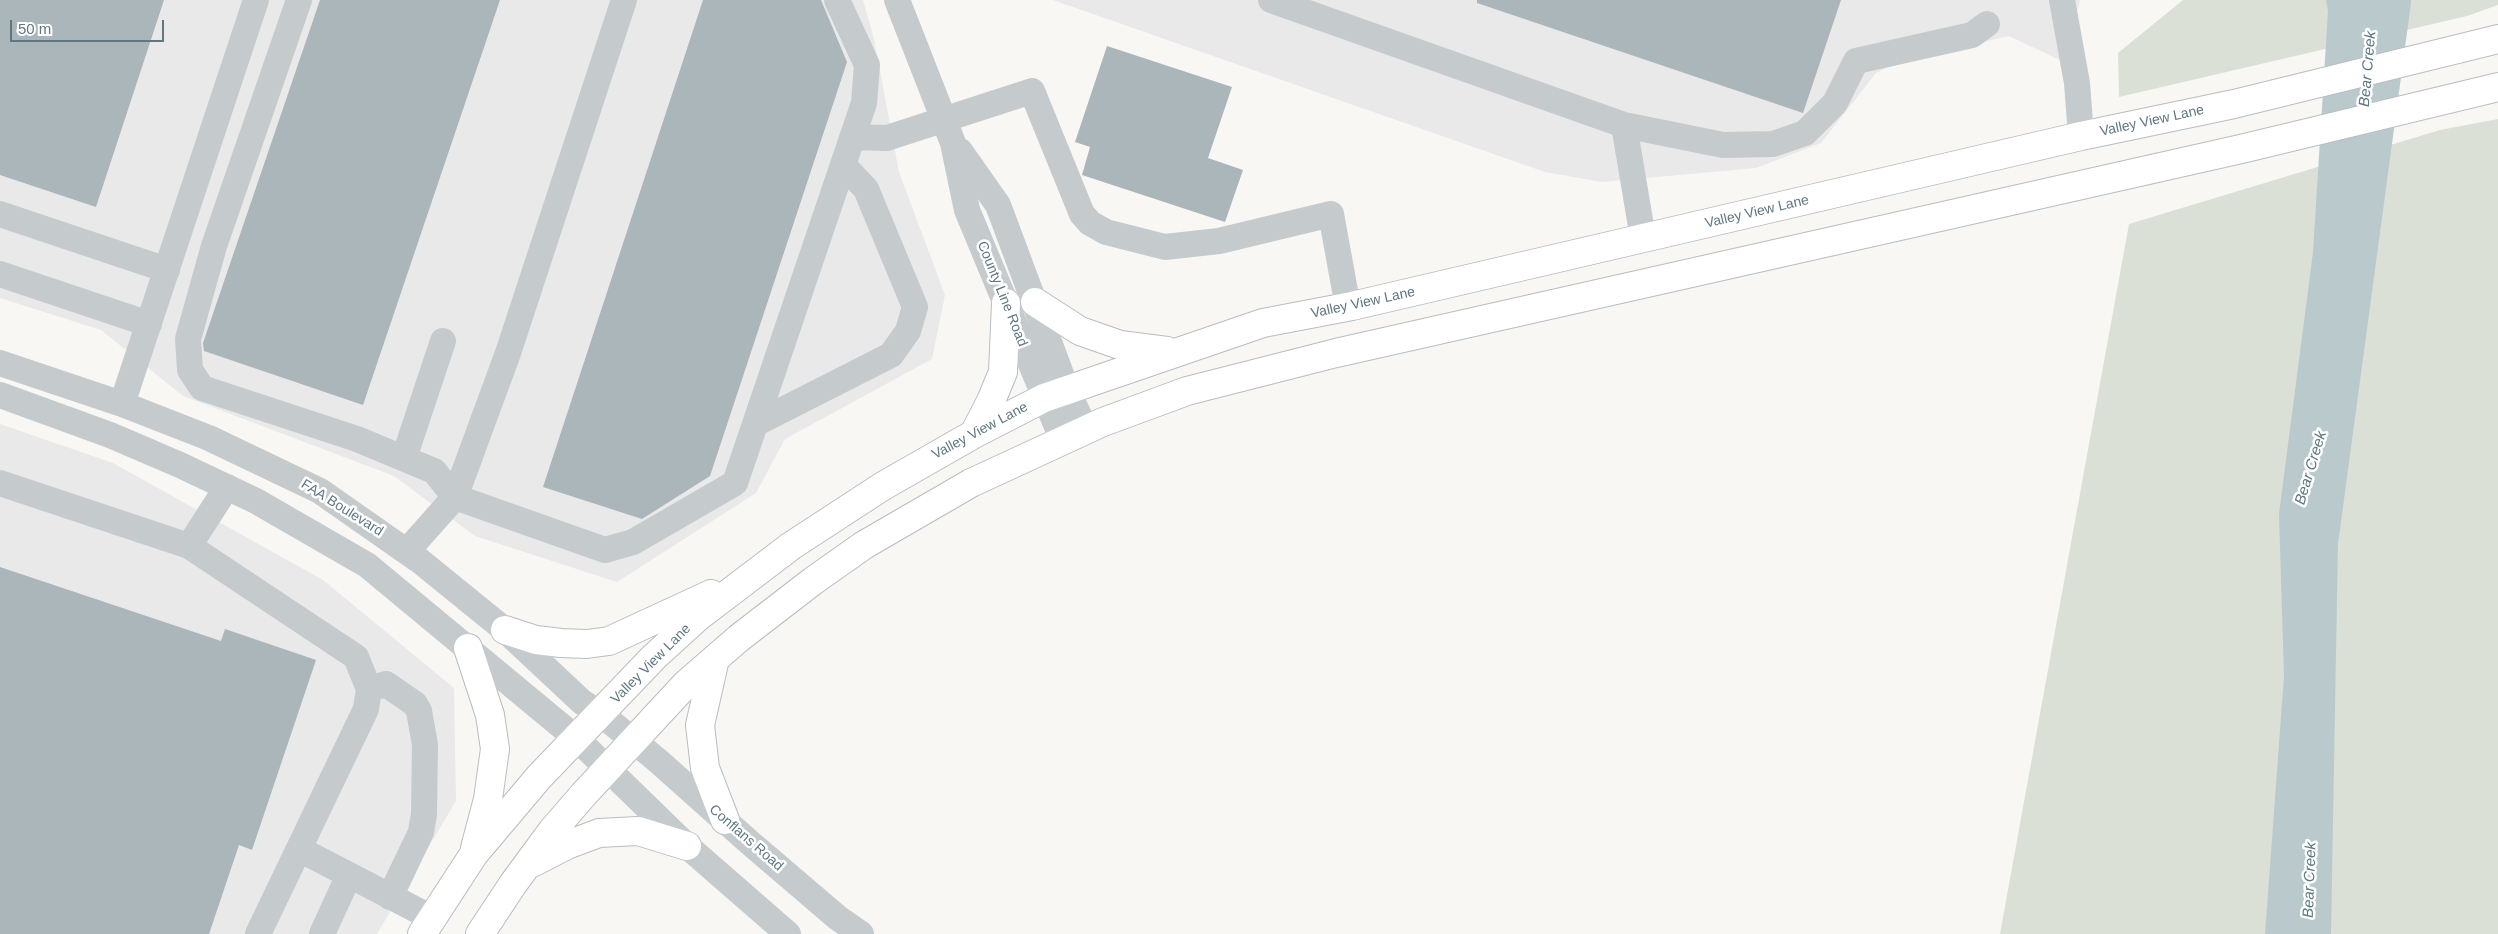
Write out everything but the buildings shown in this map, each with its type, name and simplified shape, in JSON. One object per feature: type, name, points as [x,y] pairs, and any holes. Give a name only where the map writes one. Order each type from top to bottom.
[{"type":"main road","name":"Valley View Lane","points":[[427,926],[474,854],[539,777],[602,714],[654,657],[699,616],[791,546],[883,486],[974,434],[1056,394],[1263,323],[1348,307],[2081,136],[2234,104],[2498,39]]},
{"type":"main road","points":[[480,934],[526,866],[552,832],[633,740],[686,684],[715,659],[813,581],[864,545],[971,483],[1074,435],[1187,391],[1254,373],[1656,280],[2241,149],[2498,87]]},
{"type":"main road","points":[[1643,238],[1656,280]]},
{"type":"main road","points":[[1035,302],[1080,332],[1120,345],[1174,352]]},
{"type":"main road","points":[[974,434],[1003,372],[1006,303]]},
{"type":"main road","points":[[505,630],[536,640],[561,643],[587,644],[609,640],[749,577]]},
{"type":"main road","points":[[468,648],[490,715],[496,748],[488,799],[474,854]]},
{"type":"main road","points":[[715,659],[700,725],[705,768],[725,820]]},
{"type":"main road","points":[[526,866],[567,845],[599,833],[638,831],[687,846]]},
{"type":"street","points":[[122,404],[256,0]]},
{"type":"street","points":[[299,0],[214,246],[188,339],[190,370],[202,388],[357,439],[434,471],[455,497],[605,550],[632,542],[735,483],[864,103],[867,65],[837,0]]},
{"type":"street","points":[[407,551],[455,497],[508,353],[624,0]]},
{"type":"street","name":"County Line Road","points":[[897,0],[949,131],[967,210],[1006,303],[1056,394],[1074,435]]},
{"type":"street","points":[[1271,0],[1624,125],[1723,145],[1773,144],[1805,133],[1835,103],[1856,62],[1972,35],[1987,24]]},
{"type":"street","points":[[2062,0],[2077,83],[2081,136]]},
{"type":"street","points":[[853,137],[886,138],[949,131],[1032,91],[1082,214],[1090,223],[1106,232],[1164,247],[1219,242],[1331,214],[1348,307]]},
{"type":"street","points":[[1624,125],[1643,238]]},
{"type":"street","name":"County Line Road","points":[[949,131],[998,204],[1035,302],[1056,394]]},
{"type":"street","points":[[754,424],[891,355],[908,331],[915,308],[866,189],[843,165]]},
{"type":"street","points":[[0,214],[167,270]]},
{"type":"street","points":[[0,274],[149,324]]},
{"type":"street","points":[[404,458],[443,341]]},
{"type":"street","name":"FAA Boulevard","points":[[0,363],[122,404],[209,438],[320,491],[407,551],[505,630],[582,702],[602,714],[633,740]]},
{"type":"street","points":[[0,395],[110,435],[226,487],[256,501],[367,566],[577,739],[687,846],[788,934]]},
{"type":"street","points":[[0,483],[189,546],[356,658],[370,689],[366,708],[258,934]]},
{"type":"street","points":[[189,546],[226,487]]},
{"type":"street","points":[[370,689],[386,684],[415,704],[419,711],[425,745],[424,814],[421,832],[390,896]]},
{"type":"street","name":"Conflans Road","points":[[633,740],[838,918],[861,934]]},
{"type":"street","points":[[299,849],[390,896],[427,926]]},
{"type":"street","points":[[322,934],[349,876]]},
{"type":"shaded area","points":[[0,0],[863,0],[874,39],[899,172],[945,295],[932,359],[785,439],[756,493],[617,582],[475,536],[394,476],[183,396],[101,330],[0,298]]},
{"type":"shaded area","points":[[1053,0],[2080,0],[2064,62],[2009,36],[1900,61],[1876,73],[1821,143],[1756,168],[1602,182],[1545,172]]},
{"type":"shaded area","points":[[2183,0],[2498,0],[2498,5],[2467,16],[2119,97],[2118,53]]},
{"type":"shaded area","points":[[2498,119],[2498,934],[2000,934],[2129,224],[2440,130]]},
{"type":"shaded area","points":[[0,424],[113,463],[323,580],[454,688],[456,801],[377,934],[0,934]]},
{"type":"water","name":"Bear Creek","points":[[2326,0],[2411,0],[2411,3],[2338,544],[2331,934],[2265,934],[2284,676],[2279,514],[2313,252],[2328,11]]}]
